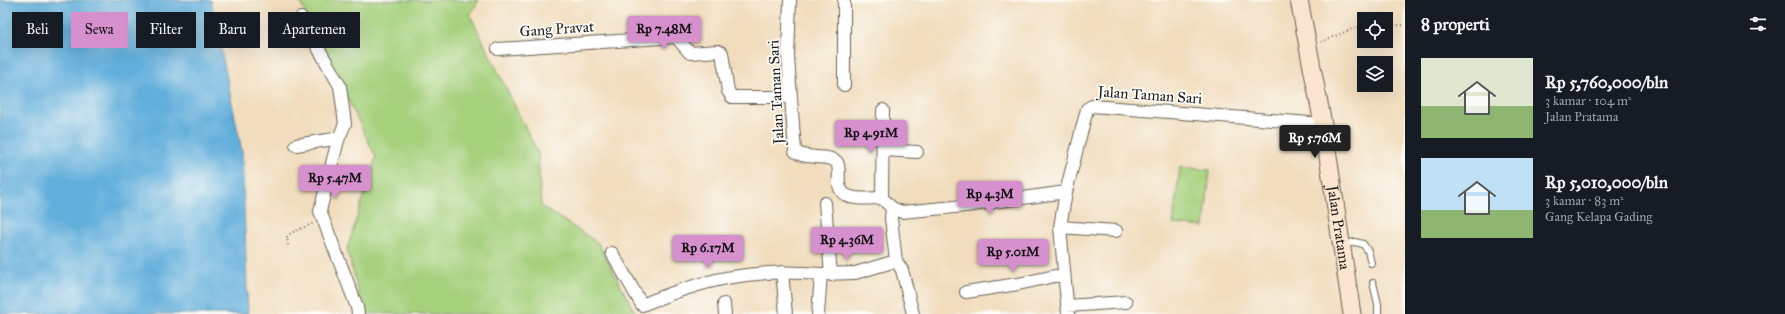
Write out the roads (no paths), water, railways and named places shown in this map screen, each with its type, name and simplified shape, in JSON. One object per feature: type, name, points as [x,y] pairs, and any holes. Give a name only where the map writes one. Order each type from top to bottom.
[{"type":"street","name":"Jalan Taman Sari","points":[[790,0],[788,57],[795,151],[802,155],[820,156],[837,162],[839,185],[843,193],[847,196],[858,198],[882,198]]},
{"type":"street","points":[[844,0],[844,84]]},
{"type":"street","name":"Jalan Pratama","points":[[1299,0],[1323,124],[1352,314]]},
{"type":"street","name":"Gang Pravat","points":[[498,49],[676,37],[690,53],[718,51],[722,53],[728,91],[732,97],[790,97]]},
{"type":"street","points":[[318,48],[340,86],[345,124],[338,140],[320,208],[322,219],[357,307],[358,314]]},
{"type":"street","name":"Jalan Taman Sari","points":[[1066,192],[1087,109],[1089,107],[1323,124]]},
{"type":"street","points":[[883,110],[882,198],[892,208],[902,212],[965,206],[1066,192],[1060,227],[1068,310],[1126,302]]},
{"type":"street","points":[[296,145],[334,139],[338,140]]},
{"type":"street","points":[[883,150],[917,152]]},
{"type":"street","points":[[818,314],[826,274],[825,203]]},
{"type":"street","points":[[892,208],[891,218],[896,261],[902,270],[914,314]]},
{"type":"street","points":[[1060,227],[1116,231]]},
{"type":"street","points":[[612,253],[645,310],[673,292],[740,274],[782,272],[826,274],[855,273],[896,261]]},
{"type":"street","points":[[782,272],[786,314]]},
{"type":"street","points":[[966,292],[1018,284],[1064,274]]},
{"type":"lane","points":[[1342,245],[1356,242],[1363,244],[1368,251],[1371,263]]},
{"type":"lane","points":[[1373,283],[1378,304],[1378,314]]},
{"type":"water","points":[[0,0],[211,0],[213,12],[204,12],[204,48],[221,48],[242,152],[248,314],[0,314]]}]
